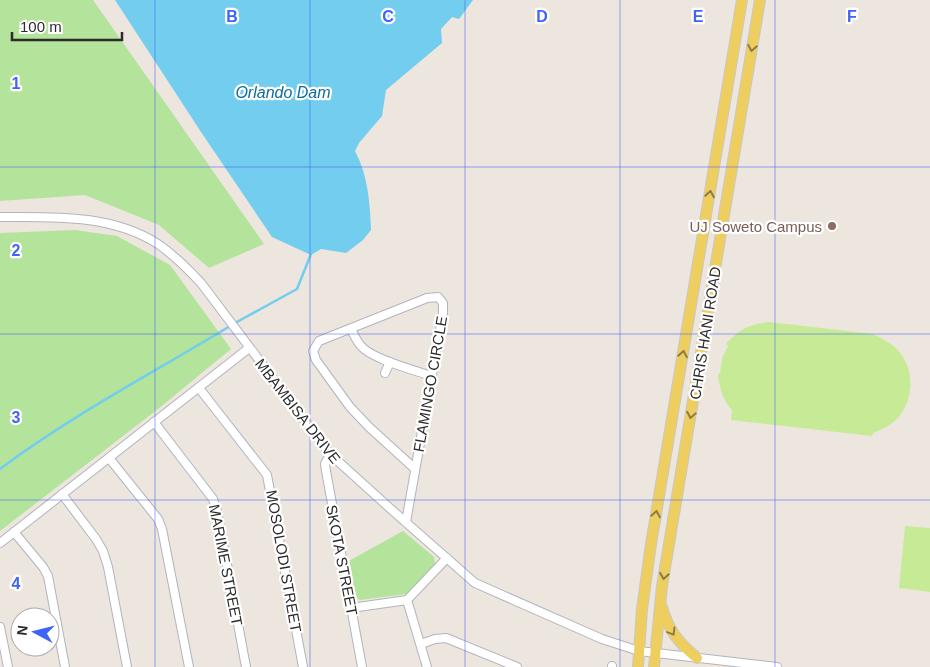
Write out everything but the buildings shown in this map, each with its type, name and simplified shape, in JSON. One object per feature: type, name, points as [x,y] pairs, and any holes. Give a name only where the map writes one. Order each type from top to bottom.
[{"type":"main road","name":"CHRIS HANI ROAD","points":[[638,667],[642,609],[651,544],[742,0]]},
{"type":"main road","name":"CHRIS HANI ROAD","points":[[654,667],[661,599],[760,0]]},
{"type":"main road","points":[[661,599],[669,629],[681,644],[703,661]]},
{"type":"street","points":[[0,217],[73,218],[103,222],[140,235],[167,250],[187,268],[201,283],[249,348]]},
{"type":"street","name":"FLAMINGO CIRCLE","points":[[406,522],[443,307],[440,298],[432,296],[320,341],[314,348],[313,355],[350,407],[414,468]]},
{"type":"street","points":[[351,329],[364,349],[390,362],[431,376]]},
{"type":"street","name":"MBAMBISA DRIVE","points":[[0,543],[249,348],[330,454],[475,583],[602,639],[639,651],[703,661],[777,667]]},
{"type":"street","points":[[385,373],[390,362]]},
{"type":"street","name":"MOSOLODI STREET","points":[[199,388],[267,475],[303,667]]},
{"type":"street","name":"MARIME STREET","points":[[154,422],[213,499],[217,511],[246,667]]},
{"type":"street","name":"SKOTA STREET","points":[[330,454],[326,464],[326,471],[362,667]]},
{"type":"street","points":[[109,458],[158,519],[162,529],[188,667]]},
{"type":"street","points":[[62,494],[96,539],[105,556],[127,667]]},
{"type":"street","points":[[14,532],[43,567],[48,576],[65,667]]},
{"type":"street","points":[[351,608],[406,600],[447,558]]},
{"type":"street","points":[[406,600],[427,667]]},
{"type":"street","points":[[0,627],[8,667]]},
{"type":"street","points":[[421,644],[440,638],[452,639],[516,667]]},
{"type":"green space","points":[[0,0],[93,0],[264,244],[209,268],[159,225],[85,195],[0,201]]},
{"type":"green space","points":[[75,230],[117,236],[170,265],[231,349],[158,409],[0,531],[0,233]]},
{"type":"green space","points":[[769,322],[873,334],[888,342],[901,354],[909,372],[910,391],[904,410],[891,424],[873,433],[872,436],[731,420],[732,410],[722,394],[718,374],[720,373],[722,358],[728,346],[726,344],[745,328]]},
{"type":"green space","points":[[905,526],[930,528],[930,592],[899,588]]},
{"type":"green space","points":[[403,531],[434,557],[435,564],[407,594],[360,600],[352,589],[347,562]]},
{"type":"water","name":"Orlando Dam","points":[[115,0],[473,0],[459,19],[452,17],[441,29],[442,43],[386,90],[382,116],[359,143],[355,151],[366,179],[371,230],[363,240],[346,253],[321,249],[311,255],[272,237]]},
{"type":"waterway","points":[[235,323],[297,289],[311,254]]},
{"type":"waterway","points":[[0,469],[55,430],[230,326]]},
{"type":"place","name":"UJ Soweto Campus","points":[[832,226]]}]
